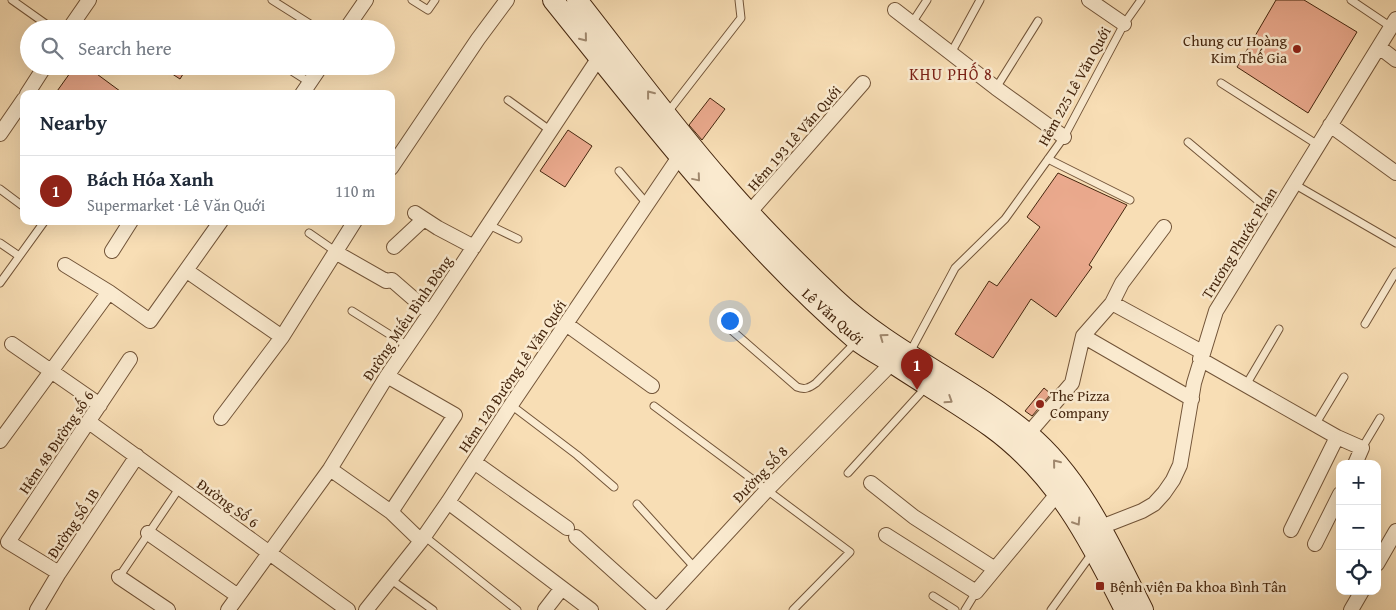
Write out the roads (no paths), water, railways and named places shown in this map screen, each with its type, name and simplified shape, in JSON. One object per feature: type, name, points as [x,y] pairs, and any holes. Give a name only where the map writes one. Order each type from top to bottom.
[{"type":"main road","name":"Lê Văn Quới","points":[[553,0],[604,49],[666,114],[749,213],[836,299],[928,386],[1004,437],[1031,461],[1058,493],[1094,549],[1125,610]]},
{"type":"main road","name":"Lê Văn Quới","points":[[577,0],[604,49],[679,157],[739,226],[857,341],[900,359],[979,398],[1028,434],[1054,460],[1087,504],[1143,610]]},
{"type":"street","points":[[75,20],[89,0]]},
{"type":"street","points":[[352,20],[366,0]]},
{"type":"street","points":[[395,162],[478,39],[507,0]]},
{"type":"street","points":[[1090,0],[1124,24]]},
{"type":"street","points":[[895,10],[996,88],[1064,137]]},
{"type":"street","name":"Trương Phước Phan","points":[[1100,526],[1142,511],[1154,504],[1173,480],[1180,465],[1194,383],[1216,311],[1394,23]]},
{"type":"street","points":[[1379,47],[1396,60]]},
{"type":"street","name":"Đường Miếu Bình Đông","points":[[228,610],[330,469],[387,376],[604,49]]},
{"type":"street","points":[[30,90],[39,75]]},
{"type":"street","points":[[306,88],[315,75]]},
{"type":"street","name":"Hẻm 193 Lê Văn Quới","points":[[749,213],[863,83]]},
{"type":"street","points":[[2,128],[20,103]]},
{"type":"street","points":[[1330,125],[1396,173]]},
{"type":"street","name":"Hẻm 120 Đường Lê Văn Quới","points":[[366,610],[422,539],[448,502],[511,405],[679,157]]},
{"type":"street","points":[[394,247],[419,216],[474,247]]},
{"type":"street","points":[[112,251],[128,225]]},
{"type":"street","points":[[65,264],[109,292],[150,322],[218,225]]},
{"type":"street","points":[[221,418],[282,337],[352,225]]},
{"type":"street","points":[[1028,434],[1072,383],[1083,336],[1112,303],[1122,283],[1164,227]]},
{"type":"street","points":[[335,252],[386,280],[392,280],[430,313]]},
{"type":"street","points":[[187,271],[282,337]]},
{"type":"street","points":[[0,441],[109,292]]},
{"type":"street","points":[[1112,303],[1246,385],[1337,437],[1362,448],[1356,460]]},
{"type":"street","points":[[566,324],[652,386]]},
{"type":"street","points":[[1083,336],[1192,399]]},
{"type":"street","points":[[12,344],[100,405]]},
{"type":"street","name":"Hẻm 48 Đường số 6","points":[[59,573],[4,540],[89,422],[130,359]]},
{"type":"street","name":"Đường Số 8","points":[[656,610],[766,490],[900,359]]},
{"type":"street","points":[[387,376],[455,415],[391,512]]},
{"type":"street","name":"Đường Số 6","points":[[89,422],[348,610]]},
{"type":"street","points":[[1291,530],[1337,437]]},
{"type":"street","name":"Đường Số 1B","points":[[37,610],[59,573],[137,456]]},
{"type":"street","points":[[474,462],[571,532],[656,610]]},
{"type":"street","points":[[330,469],[391,512],[422,539]]},
{"type":"street","points":[[871,483],[914,517],[995,569]]},
{"type":"street","points":[[886,535],[976,592],[1058,493]]},
{"type":"street","points":[[448,502],[591,610]]},
{"type":"street","points":[[1315,544],[1336,502]]},
{"type":"street","points":[[1381,557],[1396,531]]},
{"type":"street","points":[[148,533],[238,596]]},
{"type":"street","points":[[119,576],[168,610]]},
{"type":"street","points":[[545,610],[562,588]]},
{"type":"street","points":[[1351,610],[1360,595]]},
{"type":"lane","points":[[12,0],[40,20]]},
{"type":"lane","points":[[272,0],[304,20]]},
{"type":"lane","points":[[412,0],[428,10],[434,0]]},
{"type":"lane","points":[[666,114],[741,18],[739,0]]},
{"type":"lane","points":[[912,23],[927,0]]},
{"type":"lane","points":[[951,53],[980,0]]},
{"type":"lane","name":"Hẻm 225 Lê Văn Quới","points":[[900,359],[955,268],[1005,220],[1064,137],[1124,24],[1141,0]]},
{"type":"lane","points":[[1351,0],[1394,23]]},
{"type":"lane","points":[[996,88],[1038,21]]},
{"type":"lane","points":[[293,75],[306,88]]},
{"type":"lane","points":[[1221,83],[1318,145]]},
{"type":"lane","points":[[508,100],[551,131]]},
{"type":"lane","points":[[1188,142],[1275,215]]},
{"type":"lane","points":[[1048,159],[1130,200]]},
{"type":"lane","points":[[619,171],[648,205]]},
{"type":"lane","points":[[1294,184],[1396,243]]},
{"type":"lane","points":[[0,189],[20,204]]},
{"type":"lane","points":[[0,283],[42,225]]},
{"type":"lane","points":[[489,225],[518,239]]},
{"type":"lane","points":[[309,233],[335,252]]},
{"type":"lane","points":[[0,243],[19,256]]},
{"type":"lane","points":[[1365,324],[1396,272]]},
{"type":"lane","points":[[352,311],[408,346]]},
{"type":"lane","points":[[729,328],[797,387],[802,389],[810,388],[816,383],[857,341]]},
{"type":"lane","points":[[1246,385],[1279,329]]},
{"type":"lane","points":[[1316,425],[1344,377]]},
{"type":"lane","points":[[848,473],[928,386]]},
{"type":"lane","points":[[511,405],[577,455],[614,487]]},
{"type":"lane","points":[[654,406],[850,552],[793,610]]},
{"type":"lane","points":[[1362,448],[1380,418]]},
{"type":"lane","points":[[119,576],[180,487]]},
{"type":"lane","points":[[637,504],[695,568]]},
{"type":"lane","points":[[422,539],[517,610]]},
{"type":"lane","points":[[1052,610],[1094,549]]},
{"type":"lane","points":[[390,580],[433,610]]},
{"type":"lane","points":[[965,610],[976,592]]},
{"type":"lane","points":[[933,596],[955,610]]},
{"type":"place","name":"Chung cư Hoàng Kim Thế Gia","points":[[1297,49]]},
{"type":"place","name":"Bách Hóa Xanh","points":[[917,390]]},
{"type":"place","name":"The Pizza Company","points":[[1040,404]]},
{"type":"place","name":"Bệnh viện Đa khoa Bình Tân","points":[[1100,586]]},
{"type":"district","name":"KHU PHỐ 8","points":[[951,74]]}]
